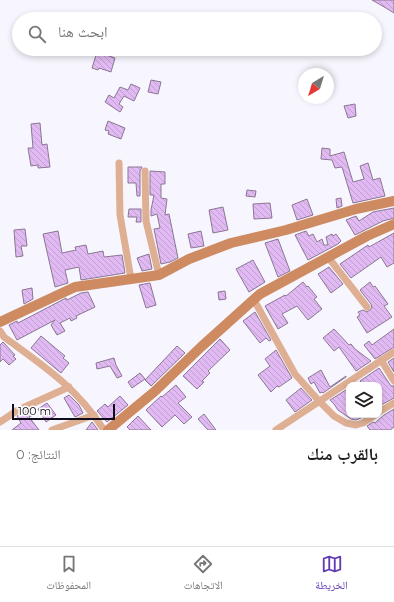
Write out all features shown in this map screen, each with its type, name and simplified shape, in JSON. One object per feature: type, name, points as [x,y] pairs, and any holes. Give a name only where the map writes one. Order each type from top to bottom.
[{"type":"main road","points":[[0,322],[75,287],[159,275],[189,259],[231,243],[286,230],[356,209],[394,201]]},
{"type":"main road","points":[[108,430],[154,392],[260,294],[367,236],[394,224]]},
{"type":"street","points":[[119,163],[120,215],[131,279]]},
{"type":"street","points":[[145,171],[146,221],[159,275]]},
{"type":"street","points":[[328,257],[367,307]]},
{"type":"street","points":[[254,300],[295,374],[318,401],[334,416],[346,423],[356,425],[370,418]]},
{"type":"street","points":[[0,331],[4,338],[51,371],[69,387],[94,415],[104,430]]},
{"type":"street","points":[[276,430],[394,352]]},
{"type":"street","points":[[381,360],[394,381]]},
{"type":"street","points":[[0,422],[18,410],[69,387]]},
{"type":"street","points":[[382,410],[394,403]]},
{"type":"street","points":[[52,430],[94,415]]},
{"type":"building","points":[[372,0],[394,0],[394,13],[386,8]]},
{"type":"building","points":[[96,56],[109,56],[115,58],[111,72],[99,68],[98,70],[92,68]]},
{"type":"building","points":[[151,80],[161,82],[158,94],[148,92]]},
{"type":"building","points":[[131,84],[140,88],[134,101],[124,96],[119,104],[123,107],[120,112],[105,102],[109,95],[114,98],[120,87],[128,90]]},
{"type":"building","points":[[355,104],[356,116],[348,118],[344,106]]},
{"type":"building","points":[[108,121],[125,128],[121,139],[108,134],[109,131],[105,130]]},
{"type":"building","points":[[40,123],[42,145],[47,144],[50,167],[38,168],[38,165],[31,166],[28,148],[33,148],[31,124]]},
{"type":"building","points":[[322,148],[330,149],[330,156],[344,152],[353,182],[364,179],[360,166],[368,163],[373,180],[380,178],[385,196],[353,203],[342,167],[335,168],[332,160],[321,159]]},
{"type":"building","points":[[128,167],[142,167],[140,171],[140,196],[137,196],[136,183],[128,183]]},
{"type":"building","points":[[150,171],[165,172],[165,184],[161,184],[161,198],[167,199],[165,215],[169,214],[178,258],[161,264],[154,229],[160,228],[157,214],[151,216],[154,195],[150,195]]},
{"type":"building","points":[[247,190],[256,191],[255,197],[246,196]]},
{"type":"building","points":[[341,198],[342,206],[337,208],[336,199]]},
{"type":"building","points":[[307,199],[313,215],[297,220],[292,205]]},
{"type":"building","points":[[270,203],[272,218],[254,219],[253,204]]},
{"type":"building","points":[[223,207],[228,230],[213,233],[209,210]]},
{"type":"building","points":[[394,208],[394,218],[383,221],[355,235],[346,220],[356,216],[359,221],[373,212]]},
{"type":"building","points":[[129,209],[141,209],[141,222],[136,222],[137,217],[128,217]]},
{"type":"building","points":[[25,229],[27,246],[21,246],[23,256],[16,257],[14,230]]},
{"type":"building","points":[[58,231],[62,253],[76,250],[75,247],[86,245],[88,254],[103,251],[104,257],[122,255],[125,273],[81,280],[79,267],[65,270],[68,283],[55,287],[43,234]]},
{"type":"building","points":[[201,231],[204,246],[191,248],[188,234]]},
{"type":"building","points":[[306,231],[309,236],[313,234],[317,242],[322,239],[324,245],[328,245],[326,237],[332,234],[333,236],[336,234],[341,241],[308,260],[295,235]]},
{"type":"building","points":[[394,233],[394,263],[387,267],[381,257],[351,278],[340,264],[368,245],[369,247]]},
{"type":"building","points":[[278,239],[290,271],[278,277],[265,243]]},
{"type":"building","points":[[149,254],[152,269],[142,271],[137,258]]},
{"type":"building","points":[[253,260],[265,282],[249,292],[236,269]]},
{"type":"building","points":[[329,267],[343,284],[331,293],[318,274]]},
{"type":"building","points":[[303,282],[317,297],[314,299],[322,309],[308,320],[297,306],[282,314],[288,323],[278,329],[265,306],[285,295],[286,296]]},
{"type":"building","points":[[370,282],[373,287],[375,286],[388,304],[384,306],[392,317],[367,333],[357,317],[360,315],[358,312],[363,310],[367,312],[372,308],[371,304],[360,290]]},
{"type":"building","points":[[150,283],[156,305],[146,308],[139,285]]},
{"type":"building","points":[[32,288],[33,299],[24,304],[22,290]]},
{"type":"building","points":[[225,291],[226,299],[219,300],[218,292]]},
{"type":"building","points":[[88,292],[95,307],[76,316],[77,318],[71,321],[70,318],[60,323],[65,331],[57,335],[51,325],[55,320],[17,340],[9,325],[17,321],[18,323],[66,298],[67,300],[81,293]]},
{"type":"building","points":[[255,312],[271,340],[269,341],[266,338],[260,343],[243,321]]},
{"type":"building","points":[[334,329],[349,345],[351,344],[355,349],[371,361],[356,371],[339,347],[334,351],[323,338]]},
{"type":"building","points":[[394,329],[394,347],[375,359],[364,345],[369,341],[372,345]]},
{"type":"building","points":[[41,336],[65,356],[63,358],[69,363],[61,373],[31,348]]},
{"type":"building","points":[[220,339],[230,350],[208,371],[210,373],[197,389],[183,376]]},
{"type":"building","points":[[3,342],[15,355],[13,356],[16,359],[9,365],[3,359],[0,362],[0,345]]},
{"type":"building","points":[[177,346],[185,353],[151,386],[145,380]]},
{"type":"building","points":[[276,350],[292,378],[279,387],[277,386],[271,392],[258,375],[270,366],[265,359]]},
{"type":"building","points":[[114,358],[122,376],[117,378],[110,366],[97,369],[96,363]]},
{"type":"building","points":[[394,358],[394,372],[388,362]]},
{"type":"building","points":[[379,368],[391,386],[394,386],[394,398],[382,404],[382,382],[360,381]]},
{"type":"building","points":[[321,370],[330,387],[346,377],[323,393],[320,393],[314,382],[311,384],[308,378]]},
{"type":"building","points":[[140,373],[145,379],[132,388],[128,382]]},
{"type":"building","points":[[176,385],[186,397],[178,403],[192,417],[184,424],[175,415],[162,427],[146,410]]},
{"type":"building","points":[[301,388],[312,400],[295,412],[286,400]]},
{"type":"building","points":[[346,390],[346,416],[338,410],[330,400]]},
{"type":"building","points":[[69,395],[79,405],[83,413],[75,417],[64,398]]},
{"type":"building","points":[[120,396],[128,405],[107,422],[97,411],[105,404],[108,407]]},
{"type":"building","points":[[47,403],[56,415],[46,422],[38,409]]},
{"type":"building","points":[[394,409],[394,427],[390,430],[370,430],[367,426],[373,422],[375,423]]},
{"type":"building","points":[[30,410],[33,415],[29,417],[39,430],[12,430],[21,423],[17,416]]},
{"type":"building","points":[[204,414],[216,430],[208,430],[198,419]]},
{"type":"building","points":[[138,416],[151,430],[130,430],[127,427]]},
{"type":"building","points":[[350,418],[361,418],[356,420]]},
{"type":"building","points":[[92,422],[98,430],[86,430]]}]
